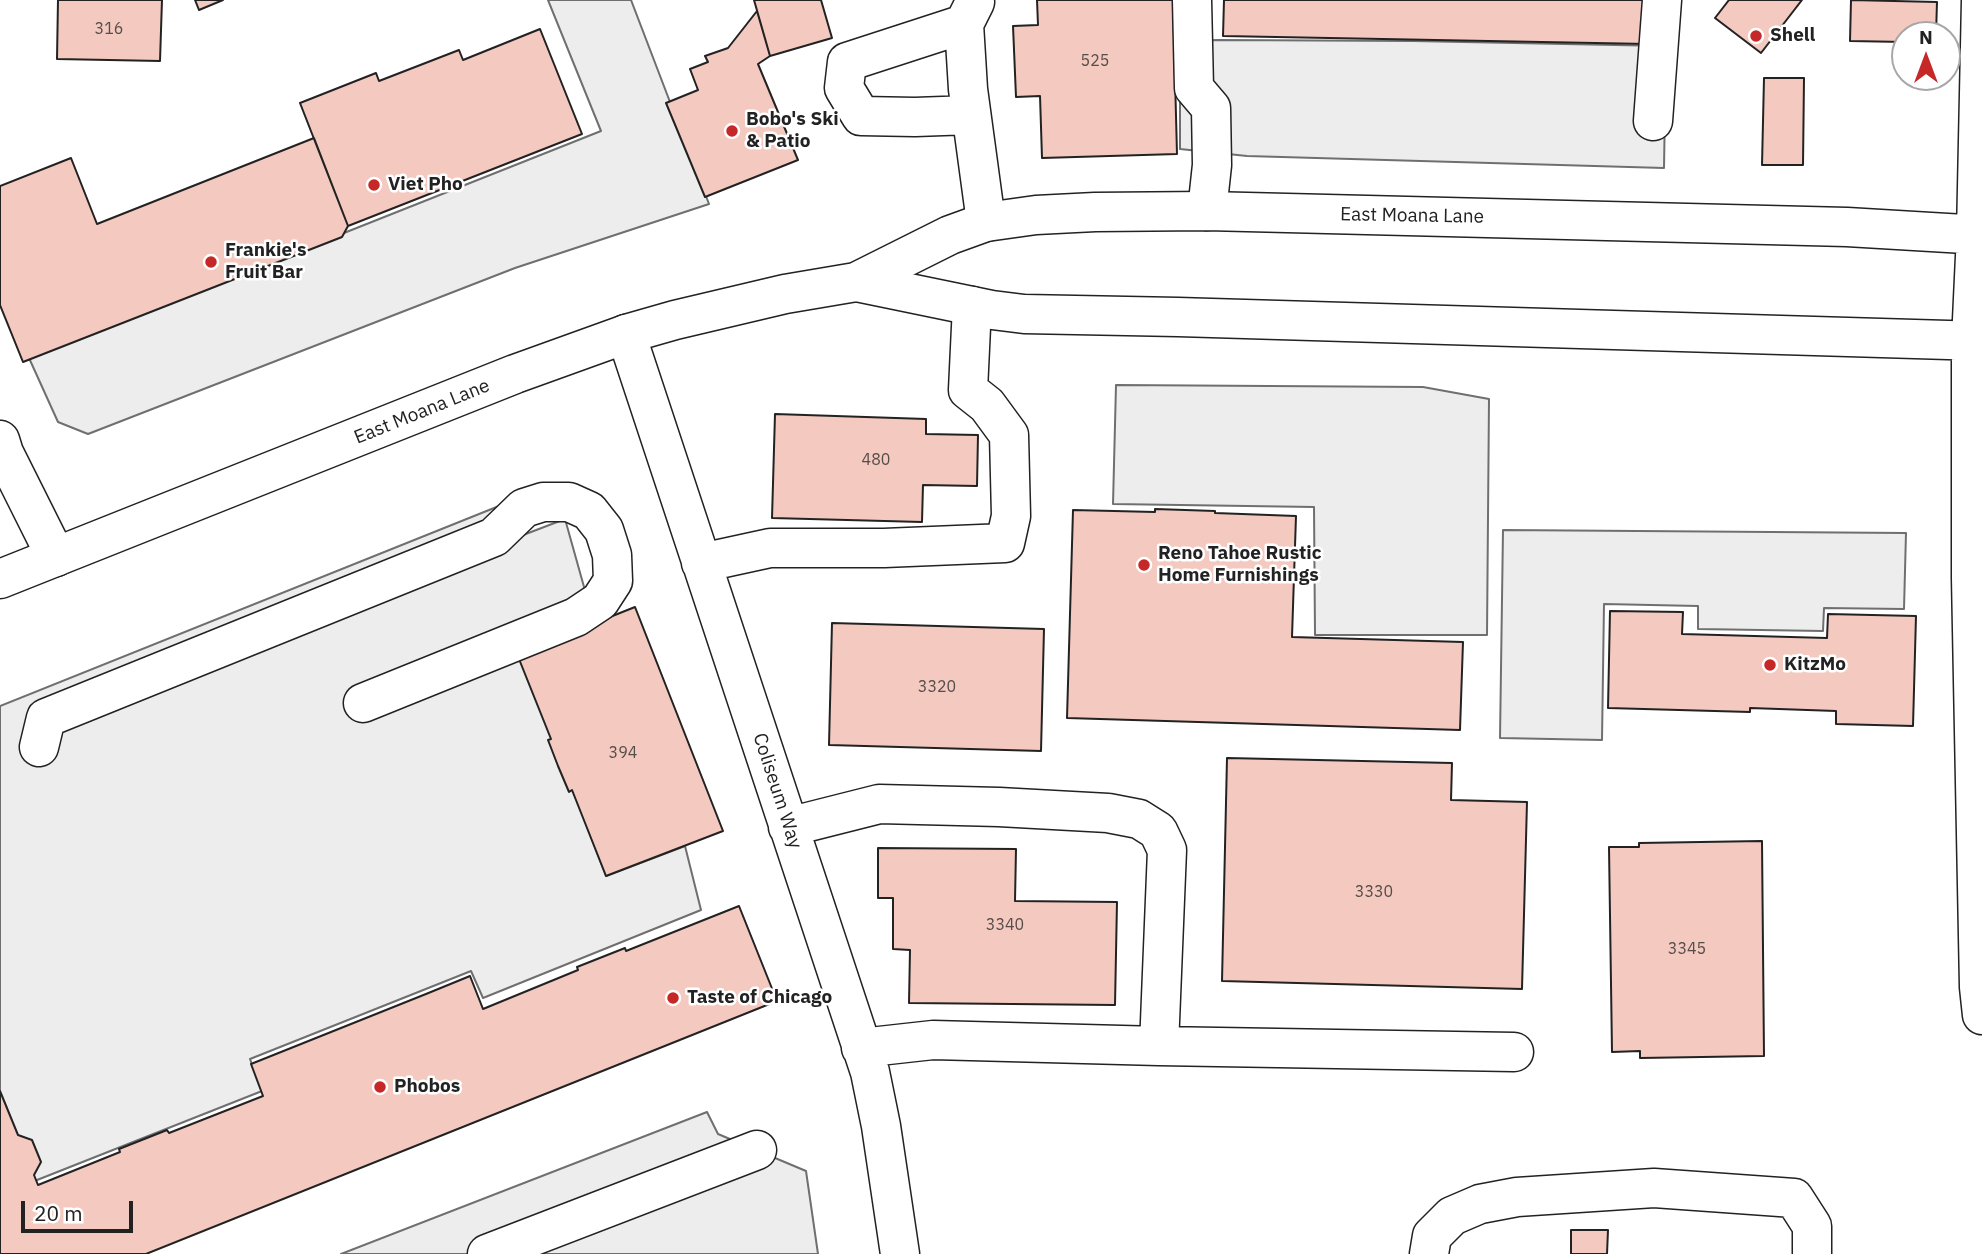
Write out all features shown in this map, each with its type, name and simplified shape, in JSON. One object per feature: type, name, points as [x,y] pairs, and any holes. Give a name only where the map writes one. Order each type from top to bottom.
[{"type":"main road","points":[[1192,0],[1194,88],[1211,107],[1212,165],[1207,211]]},
{"type":"main road","points":[[1653,121],[1662,0]]},
{"type":"main road","points":[[1981,0],[1972,684],[1979,987],[1982,1015]]},
{"type":"main road","points":[[971,115],[861,116],[844,88],[847,62],[970,12],[968,89],[986,222]]},
{"type":"main road","name":"East Moana Lane","points":[[0,579],[515,374],[626,334],[696,315],[785,294],[856,282],[950,235],[986,222],[1036,215],[1095,212],[1207,211],[1847,227],[1979,235]]},
{"type":"main road","name":"East Moana Lane","points":[[856,282],[972,306],[1054,316],[1178,317],[1977,341]]},
{"type":"main road","points":[[701,563],[769,548],[884,548],[1005,543],[1011,516],[1009,435],[987,405],[968,390],[972,306]]},
{"type":"main road","name":"Coliseum Way","points":[[626,334],[870,1072],[900,1254]]},
{"type":"main road","points":[[0,440],[56,557]]},
{"type":"main road","points":[[39,747],[46,718],[494,537],[524,508],[544,502],[569,502],[589,511],[604,530],[612,555],[613,581],[600,601],[576,617],[363,703]]},
{"type":"main road","points":[[788,827],[879,804],[1108,813],[1139,819],[1158,831],[1167,850],[1159,1046]]},
{"type":"main road","points":[[861,1048],[933,1040],[1514,1052]]},
{"type":"main road","points":[[487,1254],[757,1150]]},
{"type":"main road","points":[[1429,1254],[1432,1236],[1451,1216],[1479,1204],[1517,1197],[1654,1188],[1794,1198],[1812,1226],[1812,1254]]},
{"type":"shaded area","points":[[548,0],[631,0],[709,204],[515,268],[88,434],[58,422],[29,358],[601,131]]},
{"type":"shaded area","points":[[1180,41],[1666,46],[1664,168],[1247,156],[1180,149]]},
{"type":"shaded area","points":[[1116,385],[1423,387],[1489,399],[1487,635],[1315,635],[1314,507],[1113,504]]},
{"type":"shaded area","points":[[509,502],[518,537],[565,519],[586,594],[519,649],[606,876],[685,846],[701,910],[483,998],[471,971],[250,1059],[262,1091],[32,1182],[0,1101],[0,706]]},
{"type":"shaded area","points":[[1503,530],[1906,533],[1904,609],[1824,608],[1823,631],[1698,629],[1698,606],[1604,604],[1602,740],[1500,738]]},
{"type":"shaded area","points":[[707,1112],[718,1134],[806,1171],[818,1254],[341,1254]]},
{"type":"building","points":[[58,0],[162,0],[160,61],[57,59]]},
{"type":"building","points":[[195,0],[223,0],[199,10]]},
{"type":"building","points":[[754,0],[821,0],[832,38],[770,56]]},
{"type":"building","points":[[1037,0],[1173,0],[1177,154],[1042,158],[1040,96],[1016,97],[1013,26],[1038,25]]},
{"type":"building","points":[[1224,0],[1648,0],[1648,44],[1223,36]]},
{"type":"building","name":"Shell","points":[[1729,0],[1802,0],[1761,53],[1715,18]]},
{"type":"building","points":[[1851,0],[1937,2],[1936,21],[1891,21],[1891,42],[1850,41]]},
{"type":"building","name":"Bobo's Ski & Patio","points":[[757,11],[770,56],[758,64],[798,160],[705,197],[666,103],[698,90],[690,69],[708,62],[705,56],[728,48]]},
{"type":"building","points":[[540,29],[582,134],[348,226],[300,103],[376,73],[379,81],[459,50],[463,60]]},
{"type":"building","points":[[1764,78],[1804,78],[1803,165],[1762,165]]},
{"type":"building","points":[[314,138],[348,226],[342,237],[23,362],[0,305],[0,186],[71,158],[97,224]]},
{"type":"building","points":[[775,414],[926,419],[926,434],[978,435],[977,486],[923,485],[922,522],[772,518]]},
{"type":"building","points":[[1155,509],[1296,516],[1292,637],[1463,642],[1460,730],[1067,718],[1073,510],[1155,512]]},
{"type":"building","points":[[635,607],[723,831],[606,876],[572,790],[569,792],[558,766],[548,740],[551,739],[517,654]]},
{"type":"building","points":[[1610,611],[1683,612],[1682,634],[1827,638],[1828,614],[1916,616],[1913,726],[1836,724],[1836,711],[1750,708],[1750,712],[1608,708]]},
{"type":"building","points":[[832,623],[1044,629],[1041,751],[829,745]]},
{"type":"building","points":[[1227,758],[1452,763],[1451,800],[1527,802],[1522,989],[1222,981]]},
{"type":"building","points":[[1762,841],[1764,1056],[1640,1058],[1640,1051],[1612,1052],[1609,847],[1639,847],[1639,843]]},
{"type":"building","points":[[878,848],[1016,849],[1015,901],[1117,902],[1115,1005],[909,1003],[910,950],[893,949],[893,898],[878,898]]},
{"type":"building","points":[[739,906],[777,1001],[146,1254],[0,1254],[0,1091],[18,1135],[32,1140],[41,1162],[34,1175],[38,1185],[167,1130],[169,1133],[263,1096],[251,1064],[470,976],[483,1009],[578,970],[577,967],[625,948],[626,951]]},
{"type":"building","points":[[1571,1230],[1608,1230],[1607,1254],[1571,1254]]},
{"type":"place","name":"Shell","points":[[1756,36]]},
{"type":"place","name":"Bobo's Ski & Patio","points":[[732,131]]},
{"type":"place","name":"Viet Pho","points":[[374,185]]},
{"type":"place","name":"Frankie's Fruit Bar","points":[[211,262]]},
{"type":"place","name":"Reno Tahoe Rustic Home Furnishings","points":[[1144,565]]},
{"type":"place","name":"KitzMo","points":[[1770,665]]},
{"type":"place","name":"Taste of Chicago","points":[[673,998]]},
{"type":"place","name":"Phobos","points":[[380,1087]]}]
